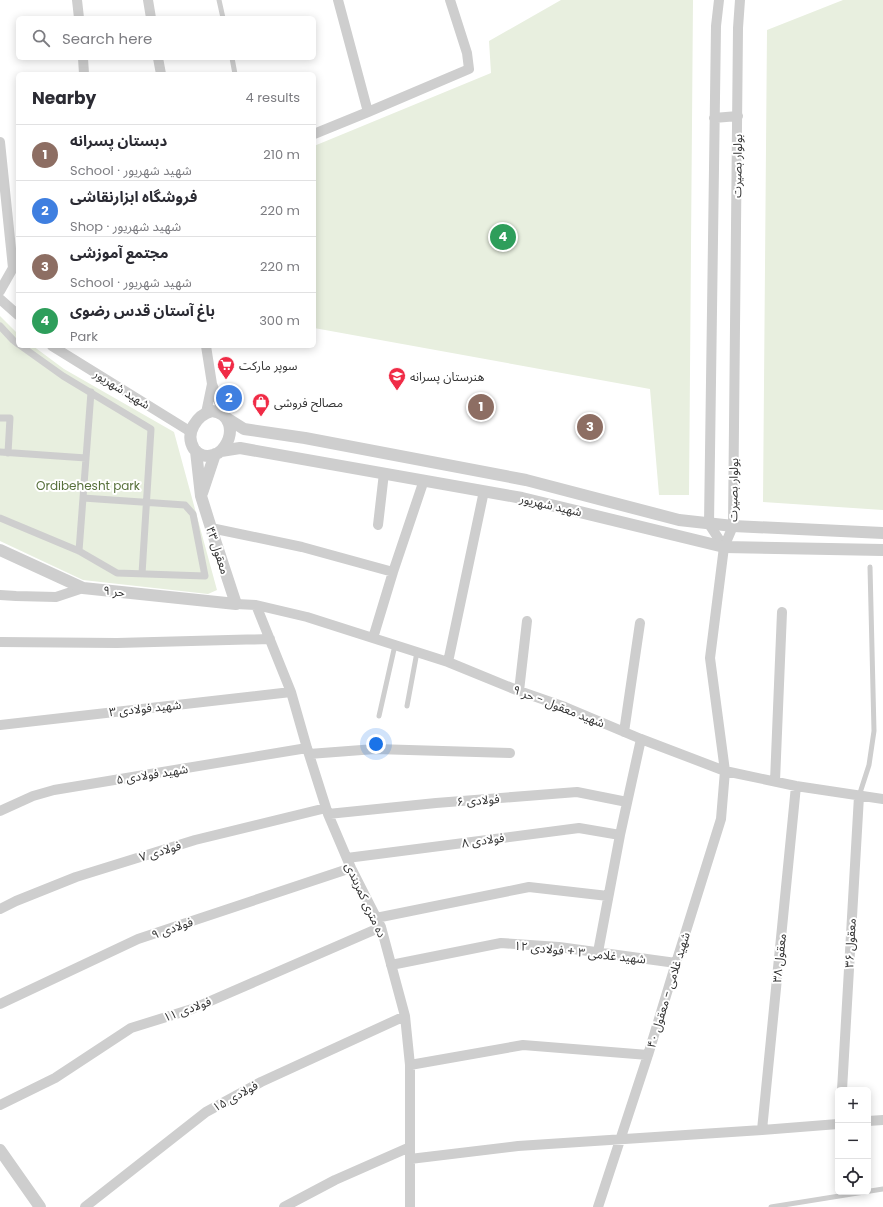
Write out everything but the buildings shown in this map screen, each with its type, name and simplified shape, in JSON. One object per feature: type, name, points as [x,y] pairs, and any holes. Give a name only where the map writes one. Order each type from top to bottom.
[{"type":"street","points":[[77,0],[78,16]]},
{"type":"street","points":[[148,0],[151,16]]},
{"type":"street","points":[[338,0],[368,112]]},
{"type":"street","points":[[316,133],[469,69],[467,53],[450,0]]},
{"type":"street","name":"بولوار بصیرت","points":[[719,0],[716,26],[714,118],[708,524],[724,547]]},
{"type":"street","name":"بولوار بصیرت","points":[[724,547],[733,526],[738,28],[740,0]]},
{"type":"street","points":[[83,60],[84,72]]},
{"type":"street","points":[[158,60],[160,72]]},
{"type":"street","points":[[714,118],[738,116]]},
{"type":"street","points":[[0,142],[12,268],[0,291]]},
{"type":"street","points":[[0,299],[16,313]]},
{"type":"street","points":[[0,326],[16,342]]},
{"type":"street","points":[[24,348],[63,376],[151,429],[142,574]]},
{"type":"street","name":"شهید شهریور","points":[[55,348],[191,432]]},
{"type":"street","points":[[202,496],[218,453],[225,446],[230,435],[229,423],[212,384],[206,348]]},
{"type":"street","points":[[206,413],[212,384]]},
{"type":"street","points":[[79,552],[91,392]]},
{"type":"street","points":[[218,453],[208,456],[201,455],[192,444],[191,432],[196,421],[206,413],[212,411],[220,412],[225,416]]},
{"type":"street","name":"شهید شهریور","points":[[225,416],[244,429],[313,440],[526,480],[679,520],[733,526],[883,533]]},
{"type":"street","points":[[0,418],[10,418],[8,453]]},
{"type":"street","name":"شهید شهریور","points":[[218,453],[240,448],[522,498],[724,547],[883,550]]},
{"type":"street","name":"معقول ۴۳","points":[[196,450],[202,496],[236,604]]},
{"type":"street","points":[[0,452],[86,458]]},
{"type":"street","points":[[378,525],[384,473]]},
{"type":"street","points":[[373,638],[393,572],[424,480]]},
{"type":"street","points":[[448,662],[484,491]]},
{"type":"street","points":[[0,518],[79,552],[117,573],[205,576],[193,514],[185,505],[83,498]]},
{"type":"street","points":[[211,528],[302,547],[393,572]]},
{"type":"street","name":"شهید غلامی - معقول ۴۰","points":[[598,1207],[648,1055],[721,820],[725,771],[710,658],[724,547]]},
{"type":"street","name":"حر ۹","points":[[0,550],[83,588],[236,604]]},
{"type":"street","points":[[0,595],[56,597],[83,588]]},
{"type":"street","name":"شهید معقول - حر ۹","points":[[236,604],[256,605],[307,617],[448,662],[725,771],[796,786],[883,799]]},
{"type":"street","name":"ده متری کمربندی","points":[[256,605],[291,692],[327,811],[349,863],[379,922],[405,1016],[410,1065],[410,1207]]},
{"type":"street","points":[[775,781],[782,612]]},
{"type":"street","points":[[519,691],[527,621]]},
{"type":"street","points":[[624,732],[640,624]]},
{"type":"street","points":[[0,642],[117,643],[270,639]]},
{"type":"street","name":"شهید فولادی ۳","points":[[0,725],[291,692]]},
{"type":"street","points":[[598,952],[620,835],[641,739]]},
{"type":"street","name":"شهید فولادی ۵","points":[[0,811],[33,796],[54,790],[308,751],[375,749],[510,754]]},
{"type":"street","name":"معقول ۳۸","points":[[762,1130],[796,786]]},
{"type":"street","name":"فولادی ۶","points":[[327,811],[577,792],[627,802]]},
{"type":"street","name":"معقول ۳۶","points":[[842,1087],[859,796]]},
{"type":"street","name":"فولادی ۷","points":[[0,909],[76,877],[195,840],[327,811]]},
{"type":"street","name":"فولادی ۸","points":[[349,863],[580,828],[620,835]]},
{"type":"street","name":"فولادی ۹","points":[[0,1004],[138,939],[349,863]]},
{"type":"street","name":"فولادی ۱۱","points":[[0,1105],[55,1078],[131,1028],[192,1009],[379,922],[529,887],[608,896]]},
{"type":"street","name":"شهید غلامی ۳ + فولادی ۱۲","points":[[391,965],[501,943],[559,947],[676,963]]},
{"type":"street","name":"فولادی ۱۵","points":[[84,1207],[206,1112],[261,1082],[405,1016]]},
{"type":"street","points":[[410,1065],[523,1045],[648,1055]]},
{"type":"street","points":[[871,1121],[883,1120]]},
{"type":"street","points":[[410,1159],[518,1146],[835,1124]]},
{"type":"street","points":[[284,1207],[335,1180],[410,1147]]},
{"type":"street","points":[[0,1150],[40,1207]]},
{"type":"lane","points":[[219,0],[223,16]]},
{"type":"lane","points":[[232,60],[235,72]]},
{"type":"lane","points":[[859,796],[869,765],[874,731],[870,567]]},
{"type":"lane","points":[[379,716],[395,645]]},
{"type":"lane","points":[[407,706],[417,652]]},
{"type":"lane","points":[[772,1207],[883,1189]]},
{"type":"green space","points":[[561,0],[693,0],[689,495],[659,495],[650,389],[316,328],[316,145],[491,73],[489,41]]},
{"type":"green space","points":[[843,0],[883,0],[883,510],[763,502],[767,30]]},
{"type":"green space","name":"Ordibehesht park","points":[[0,316],[16,332],[16,348],[36,348],[64,369],[174,432],[217,590],[208,594],[83,580],[0,541]]},
{"type":"place","name":"باغ آستان قدس رضوی","points":[[503,237]]},
{"type":"place","name":"سوپر مارکت","points":[[226,380]]},
{"type":"place","name":"هنرستان پسرانه","points":[[397,391]]},
{"type":"place","name":"فروشگاه ابزارنقاشی","points":[[229,398]]},
{"type":"place","name":"دبستان پسرانه","points":[[481,407]]},
{"type":"place","name":"مصالح فروشی","points":[[261,417]]},
{"type":"place","name":"مجتمع آموزشی","points":[[590,427]]}]
